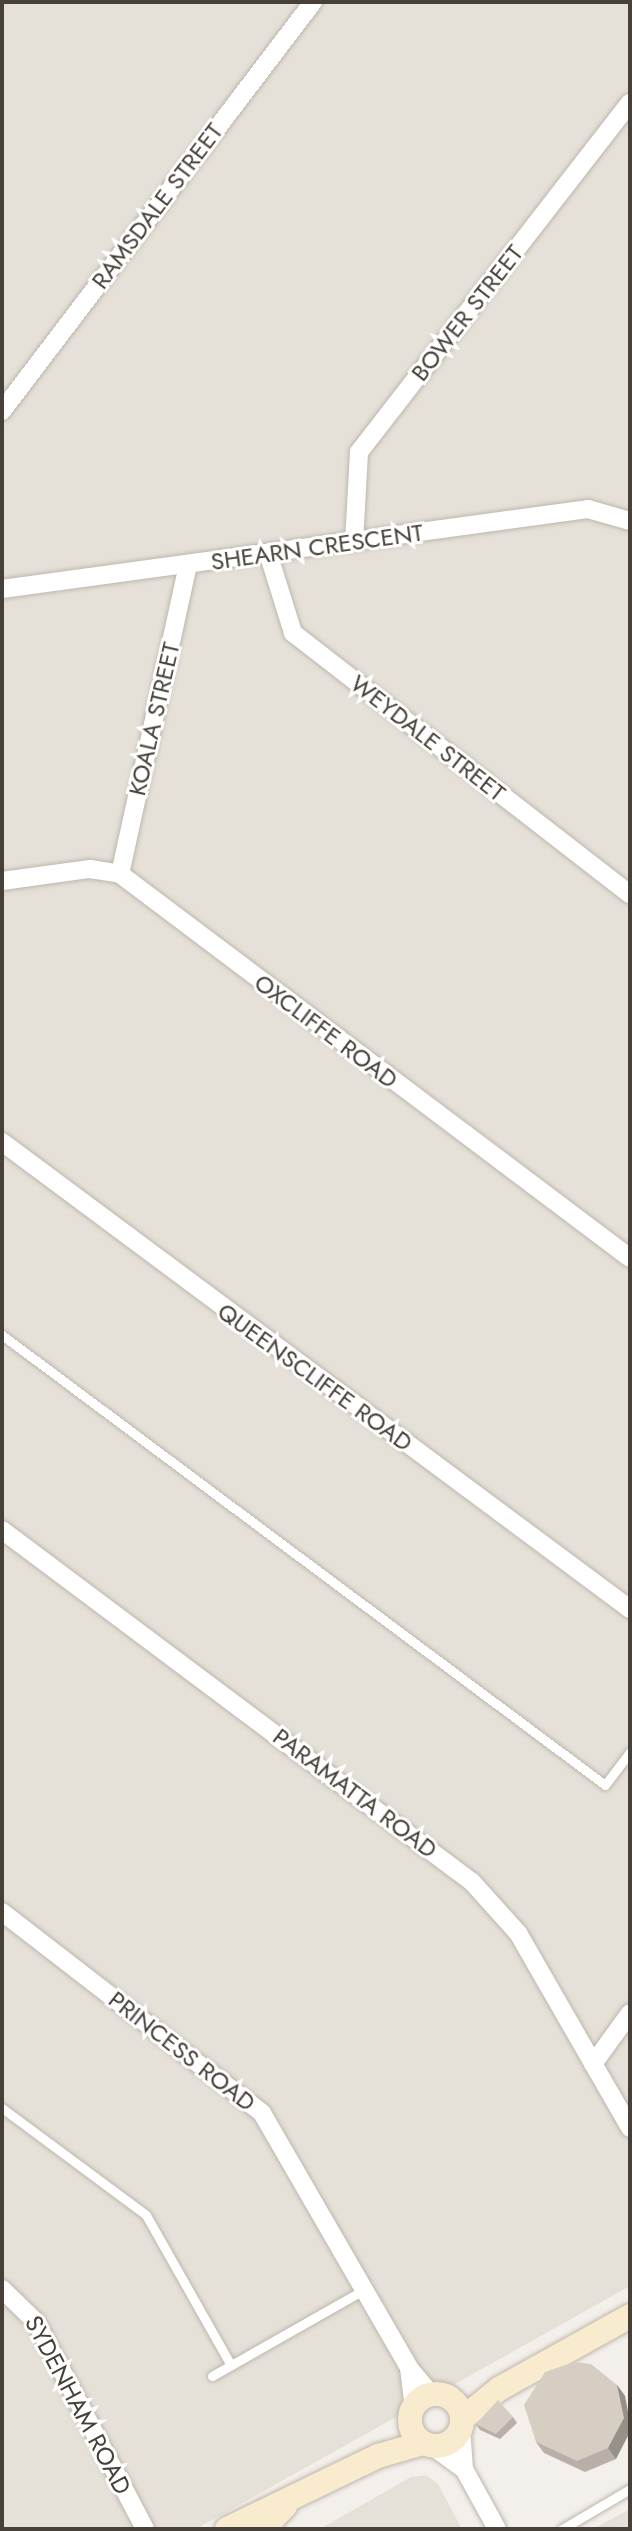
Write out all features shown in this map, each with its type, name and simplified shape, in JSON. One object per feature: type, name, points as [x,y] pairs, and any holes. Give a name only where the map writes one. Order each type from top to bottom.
[{"type":"main road","points":[[227,2529],[259,2511],[285,2506],[378,2456],[427,2419],[499,2389],[630,2316]]},
{"type":"main road","points":[[427,2419],[449,2443],[461,2424],[499,2389]]},
{"type":"main road","points":[[427,2419],[461,2424]]},
{"type":"main road","points":[[263,2529],[285,2506]]},
{"type":"street","name":"RAMSDALE STREET","points":[[2,411],[313,2]]},
{"type":"street","name":"BOWER STREET","points":[[354,542],[359,453],[630,103]]},
{"type":"street","name":"SHEARN CRESCENT","points":[[2,589],[588,509],[630,521]]},
{"type":"street","name":"WEYDALE STREET","points":[[268,553],[293,634],[630,894]]},
{"type":"street","name":"KOALA STREET","points":[[120,874],[188,564]]},
{"type":"street","name":"OXCLIFFE ROAD","points":[[2,881],[90,869],[120,874],[630,1258]]},
{"type":"street","name":"QUEENSCLIFFE ROAD","points":[[2,1142],[630,1609]]},
{"type":"street","name":"PARAMATTA ROAD","points":[[2,1530],[472,1882],[518,1933],[630,2128]]},
{"type":"street","name":"PRINCESS ROAD","points":[[2,1912],[262,2113],[408,2368],[427,2419]]},
{"type":"street","points":[[593,2064],[630,2014]]},
{"type":"street","name":"SYDENHAM ROAD","points":[[2,2289],[37,2322],[145,2529]]},
{"type":"street","points":[[427,2419],[464,2469],[497,2529]]},
{"type":"street","points":[[461,2424],[464,2469]]},
{"type":"lane","points":[[2,1335],[605,1785],[630,1752]]},
{"type":"lane","points":[[2,2108],[146,2215],[231,2365]]},
{"type":"lane","points":[[212,2376],[365,2289]]},
{"type":"lane","points":[[562,2529],[630,2490]]},
{"type":"shaded area","points":[[2,2],[630,2],[630,2286],[196,2529],[2,2529]]},
{"type":"shaded area","points":[[426,2475],[438,2484],[462,2529],[320,2529],[411,2477]]},
{"type":"shaded area","points":[[630,2509],[630,2529],[593,2529]]},
{"type":"building","points":[[574,2362],[591,2364],[617,2385],[624,2418],[608,2448],[577,2461],[536,2442],[524,2405],[545,2372]]},
{"type":"building","points":[[498,2400],[513,2417],[496,2434],[476,2424]]}]
